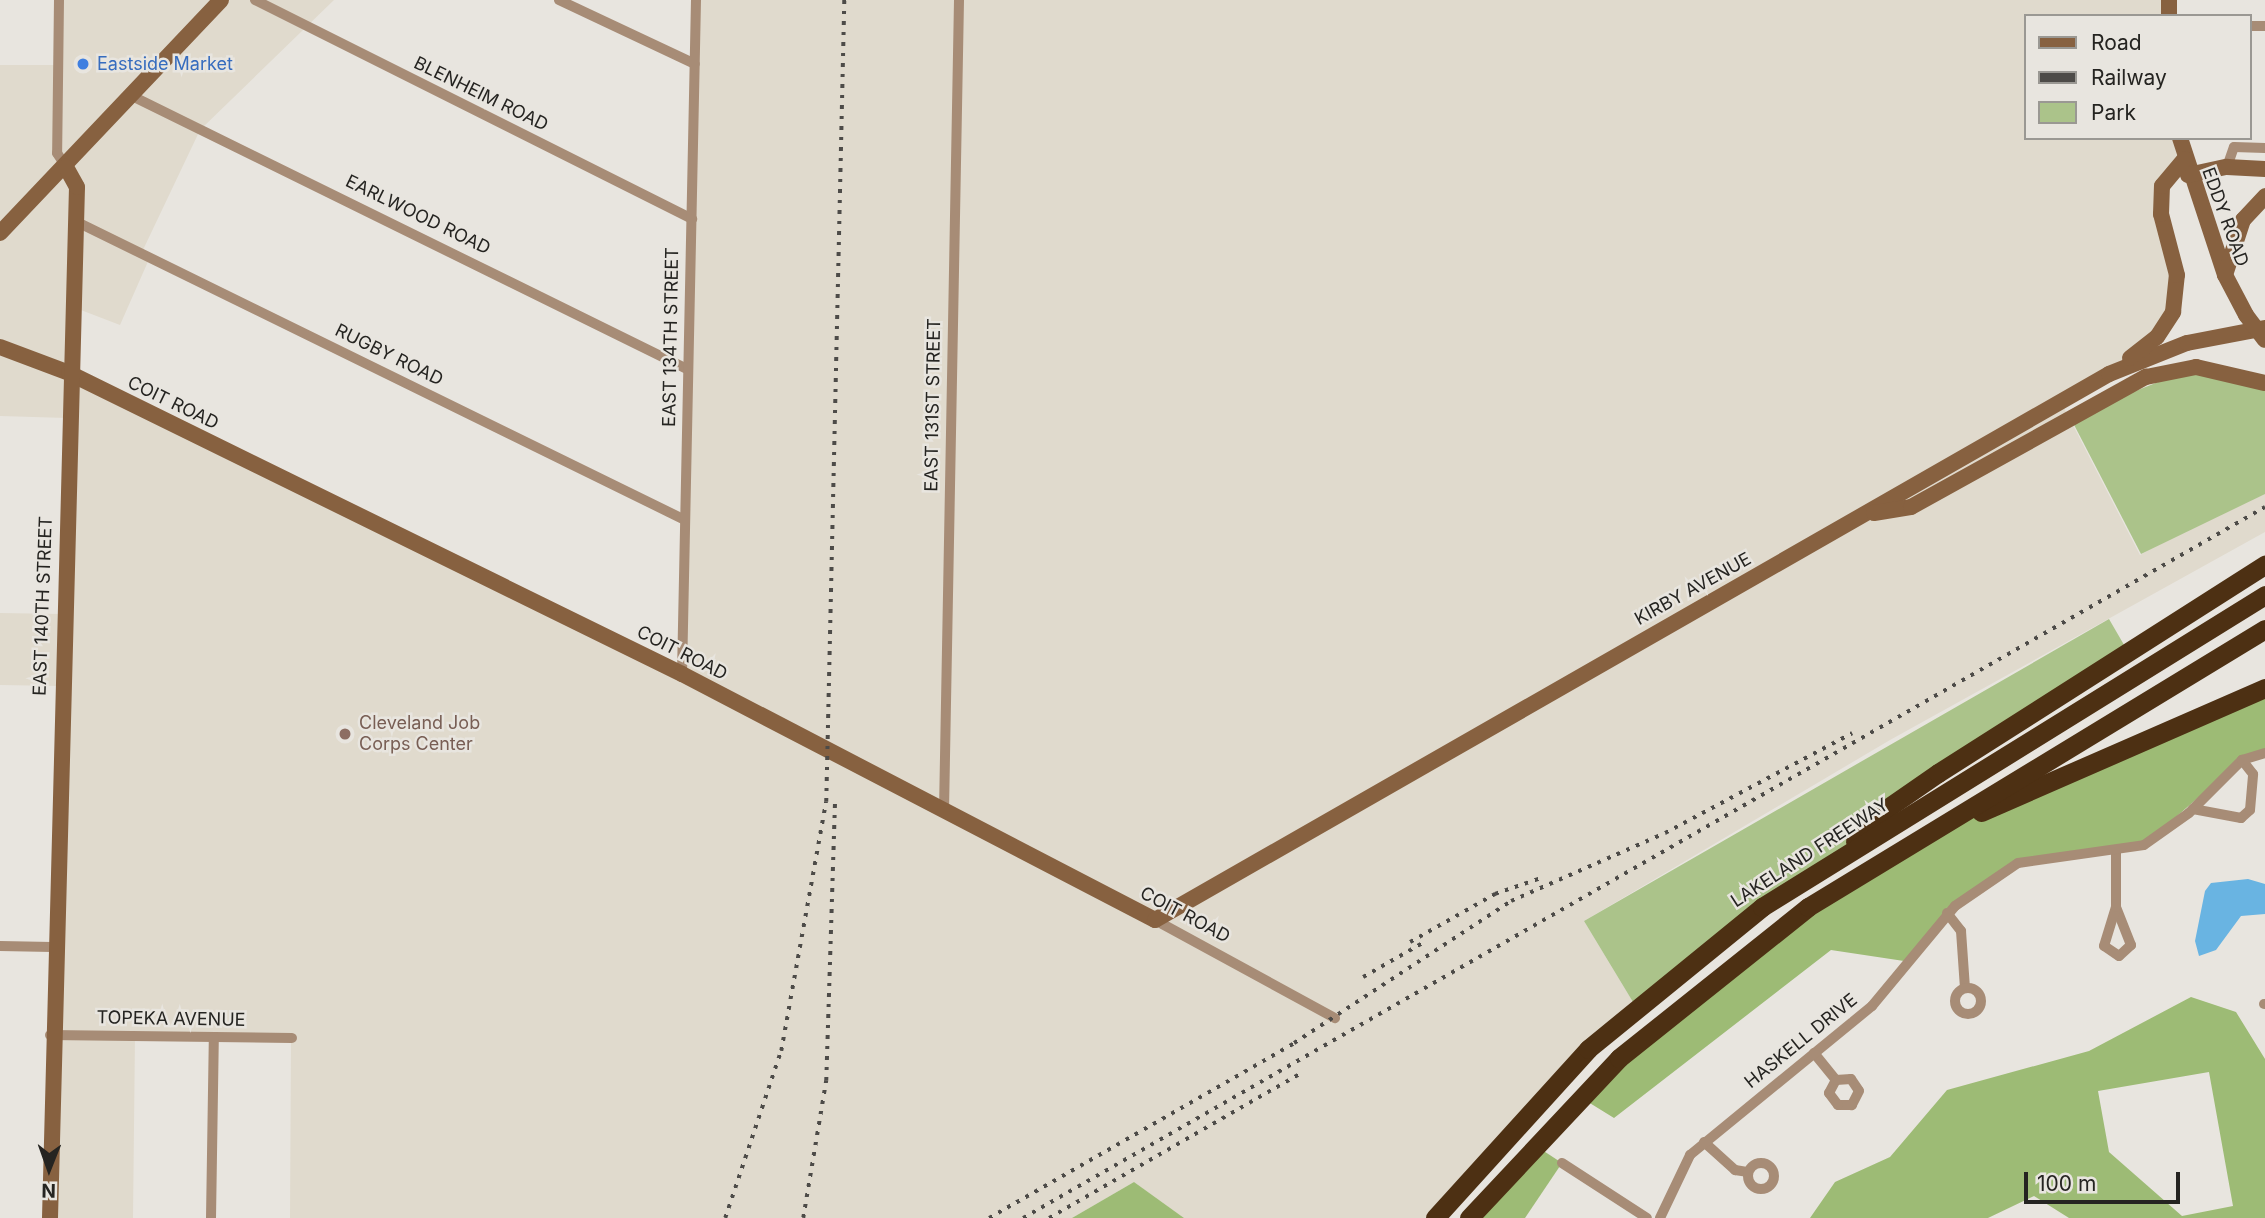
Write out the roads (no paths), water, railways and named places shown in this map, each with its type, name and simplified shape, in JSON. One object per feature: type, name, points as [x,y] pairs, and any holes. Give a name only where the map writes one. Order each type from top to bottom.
[{"type":"highway","points":[[1848,851],[1873,818],[1905,796],[2265,565]]},
{"type":"highway","name":"LAKELAND FREEWAY","points":[[1434,1218],[1588,1049],[1671,976],[1848,851],[2265,595]]},
{"type":"highway","points":[[1469,1218],[1619,1058],[1699,990],[1808,907],[2265,629]]},
{"type":"highway","points":[[1944,825],[2019,799],[2265,688]]},
{"type":"street","name":"EAST 140TH STREET","points":[[50,1218],[52,947],[69,373],[77,222],[77,187],[57,153],[59,0]]},
{"type":"street","points":[[0,233],[66,167],[221,0]]},
{"type":"street","name":"BLENHEIM ROAD","points":[[255,0],[692,219]]},
{"type":"street","points":[[559,0],[695,64]]},
{"type":"street","name":"EAST 134TH STREET","points":[[682,674],[696,0]]},
{"type":"street","name":"EAST 131ST STREET","points":[[944,811],[959,0]]},
{"type":"street","name":"EARLWOOD ROAD","points":[[132,96],[687,369]]},
{"type":"street","name":"EDDY ROAD","points":[[2180,140],[2187,167],[2225,275],[2246,315],[2265,340]]},
{"type":"street","points":[[2227,167],[2234,147],[2265,148]]},
{"type":"street","points":[[2109,374],[2157,337],[2173,312],[2177,275],[2161,214],[2162,186],[2187,167],[2265,169]]},
{"type":"street","points":[[2225,275],[2243,220],[2265,196]]},
{"type":"street","name":"RUGBY ROAD","points":[[77,222],[685,520]]},
{"type":"street","name":"KIRBY AVENUE","points":[[1155,920],[2109,374],[2187,342],[2265,328]]},
{"type":"street","name":"COIT ROAD","points":[[0,347],[69,373],[682,674],[1155,920],[1335,1018]]},
{"type":"street","points":[[1865,515],[1911,507],[2146,377],[2196,367],[2265,383]]},
{"type":"street","name":"HASKELL DRIVE","points":[[1660,1218],[1681,1167],[1704,1142],[1872,1006],[1947,914],[2018,863],[2144,845],[2193,808],[2242,760],[2265,753]]},
{"type":"street","points":[[2193,808],[2241,818],[2250,810],[2253,774],[2242,760]]},
{"type":"street","points":[[2116,850],[2116,907]]},
{"type":"street","points":[[1947,914],[1961,931],[1965,988]]},
{"type":"street","points":[[0,946],[52,947]]},
{"type":"street","name":"TOPEKA AVENUE","points":[[50,1035],[292,1038]]},
{"type":"street","points":[[211,1218],[214,1037]]},
{"type":"street","points":[[1814,1053],[1836,1080]]},
{"type":"street","points":[[1704,1142],[1735,1170],[1747,1172]]},
{"type":"street","points":[[1562,1163],[1647,1218]]},
{"type":"water","points":[[2248,879],[2265,884],[2265,914],[2241,916],[2216,950],[2199,956],[2195,941],[2205,891],[2211,883]]},
{"type":"railway","points":[[725,1218],[781,1051],[826,802],[844,0]]},
{"type":"railway","points":[[1023,1218],[2265,507]]},
{"type":"railway","points":[[989,1218],[1294,1043],[1511,901],[1665,833],[1852,733]]},
{"type":"railway","points":[[803,1218],[826,1081],[835,801]]},
{"type":"railway","points":[[1410,942],[1495,894],[1541,878]]},
{"type":"railway","points":[[1363,977],[1424,942]]},
{"type":"railway","points":[[1049,1218],[1299,1074]]},
{"type":"place","name":"Eastside Market","points":[[83,64]]},
{"type":"place","name":"Cleveland Job Corps Center","points":[[345,734]]}]
